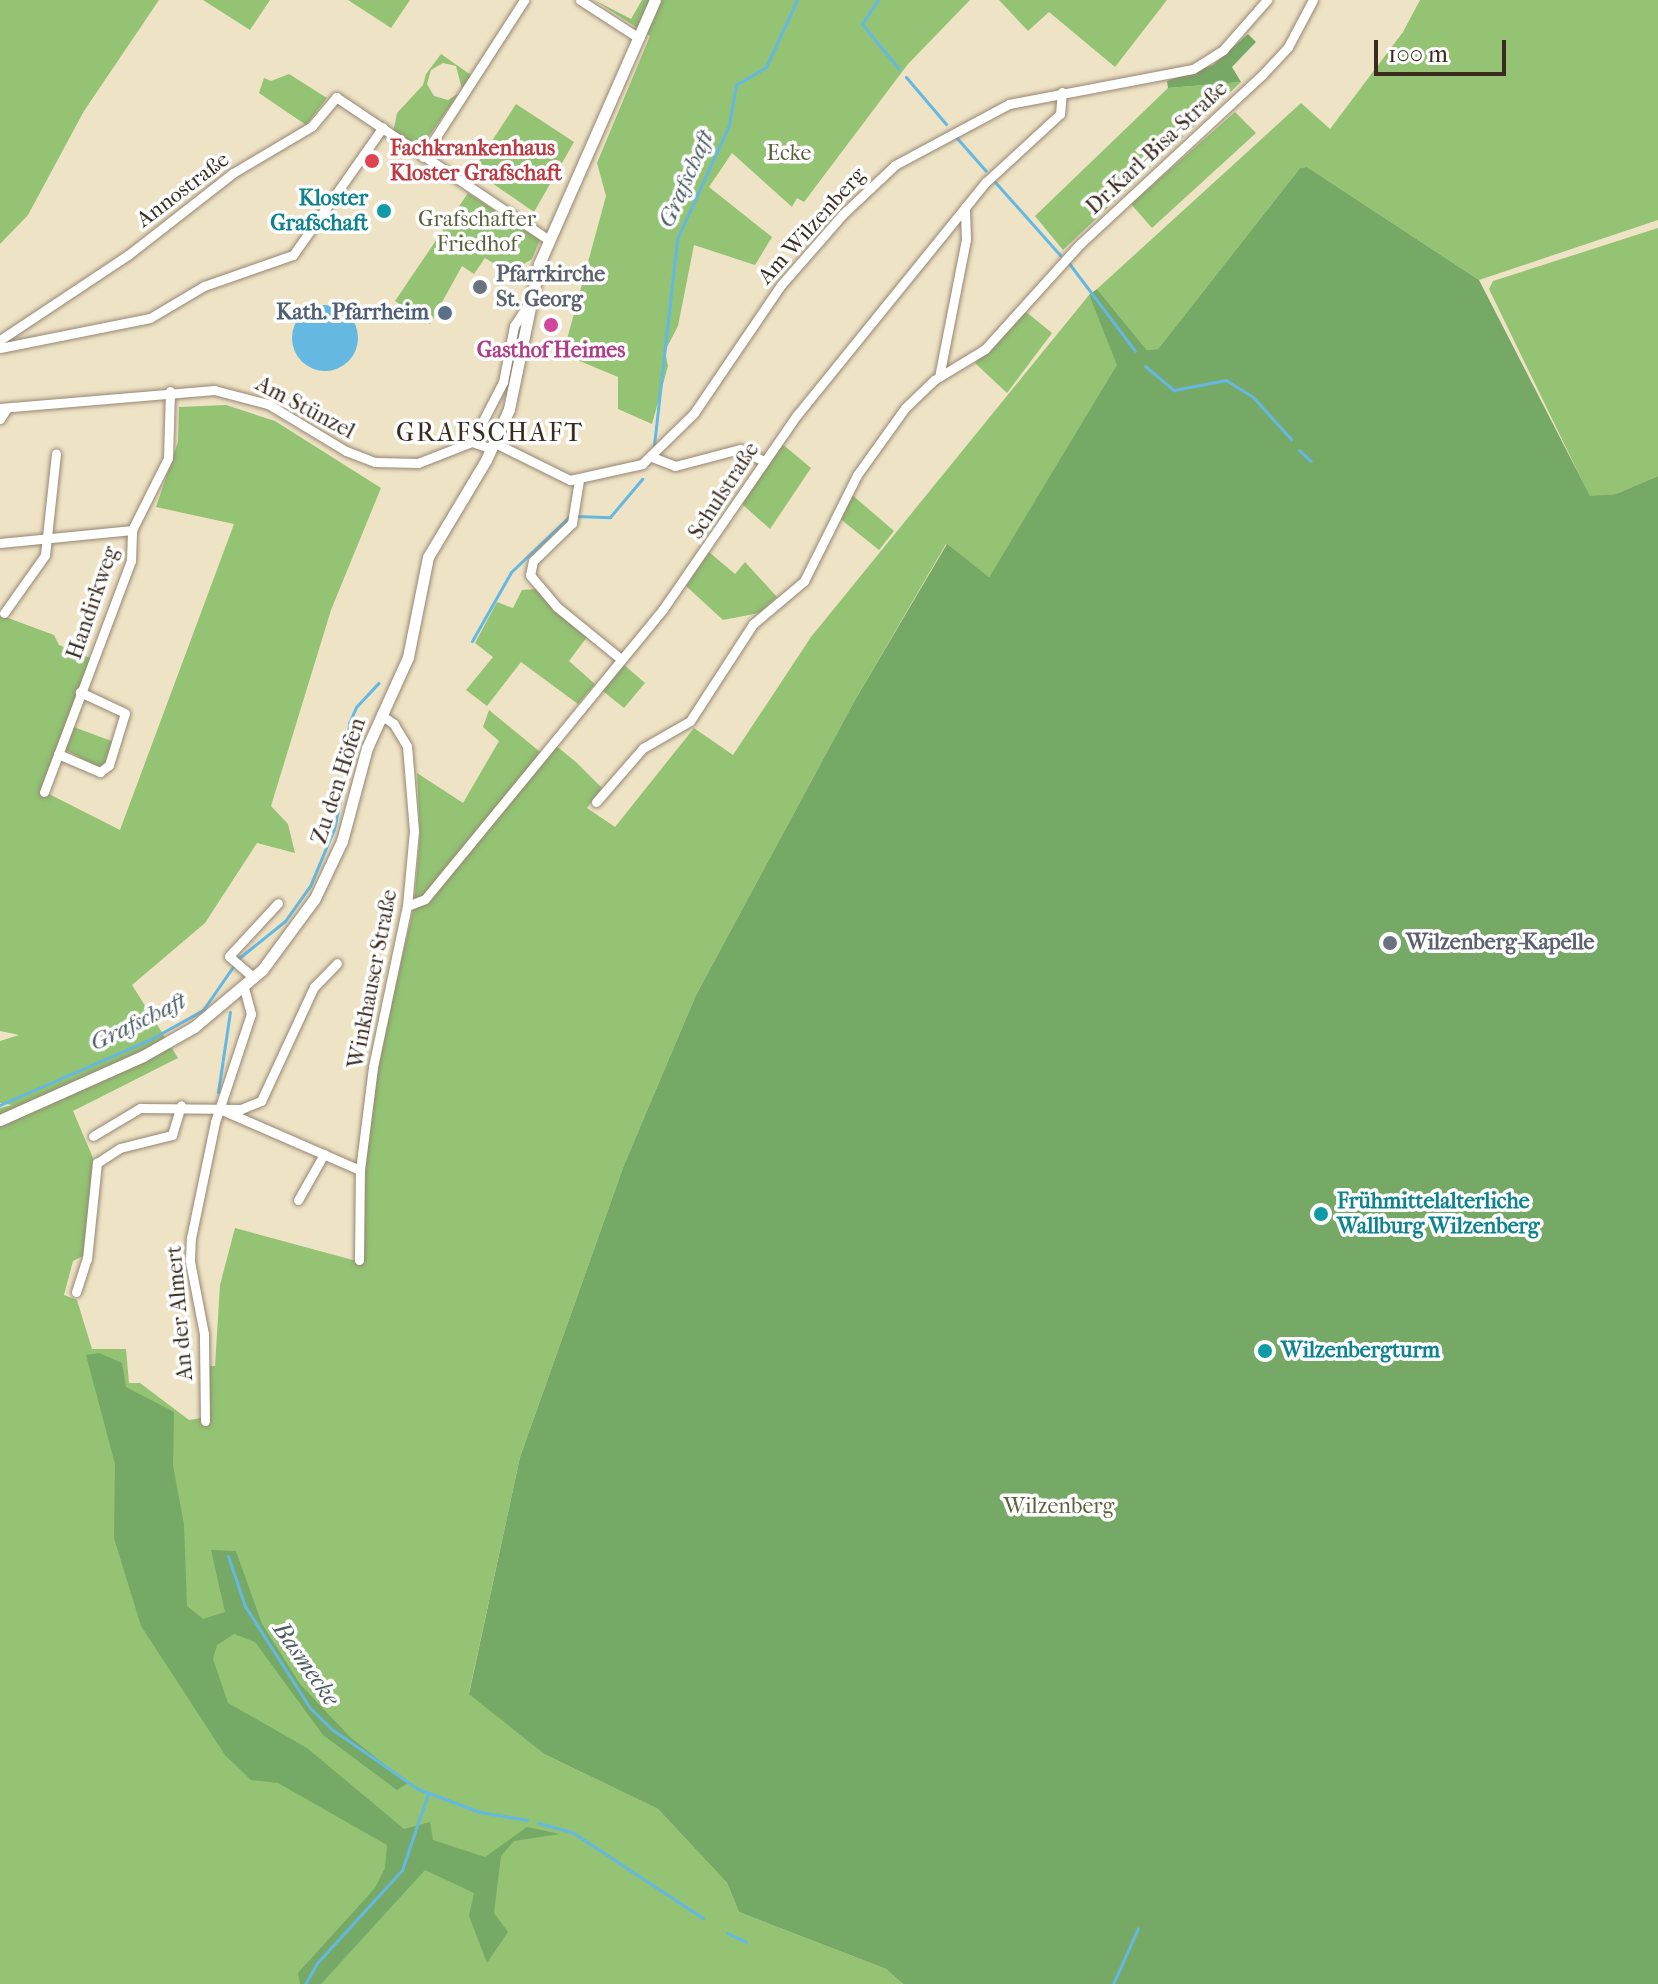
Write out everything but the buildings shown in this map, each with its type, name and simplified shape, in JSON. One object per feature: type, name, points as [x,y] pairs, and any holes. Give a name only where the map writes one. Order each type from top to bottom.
[{"type":"street","points":[[423,157],[524,0]]},
{"type":"street","points":[[580,0],[639,38]]},
{"type":"street","name":"Zu den Höfen","points":[[0,1120],[143,1056],[194,1027],[254,978],[294,931],[330,869],[381,715],[408,657],[428,557],[493,446],[514,393],[527,306],[549,240],[655,0]]},
{"type":"street","name":"Am Wilzenberg","points":[[579,480],[628,470],[652,457],[694,413],[781,285],[875,182],[918,149],[985,115],[1062,92],[1198,66],[1230,44],[1267,0]]},
{"type":"street","name":"Dr.Karl-Bisa-Straße","points":[[596,802],[639,751],[690,721],[753,624],[804,581],[872,451],[899,414],[939,377],[985,349],[1069,254],[1269,68],[1288,47],[1313,0]]},
{"type":"street","name":"Schulstraße","points":[[407,906],[425,899],[693,572],[762,460],[965,207],[1060,114],[1062,92]]},
{"type":"street","name":"Annostraße","points":[[0,340],[120,261],[233,173],[312,126],[335,98],[549,240]]},
{"type":"street","points":[[0,348],[150,318],[204,286],[293,255],[383,127]]},
{"type":"street","points":[[939,377],[966,240],[965,207]]},
{"type":"street","points":[[527,306],[514,326],[503,382],[472,442],[493,446],[560,476],[579,480],[574,517],[533,561],[530,575],[557,607],[621,659]]},
{"type":"street","name":"Am Stünzel","points":[[4,408],[170,391],[214,390],[247,396],[355,455],[386,464],[418,463],[472,442]]},
{"type":"street","name":"Handirkweg","points":[[44,792],[131,561],[132,530],[146,509],[171,448],[170,391]]},
{"type":"street","points":[[0,419],[4,408]]},
{"type":"street","points":[[652,457],[675,466],[740,449],[762,460]]},
{"type":"street","points":[[4,613],[38,570],[50,538],[56,454]]},
{"type":"street","points":[[0,543],[132,530]]},
{"type":"street","name":"Handirkweg","points":[[58,754],[100,772],[109,765],[125,713],[80,692]]},
{"type":"street","name":"Winkhauser Straße","points":[[359,1260],[360,1170],[379,1024],[407,906],[414,831],[408,754],[399,730],[381,715]]},
{"type":"street","points":[[254,978],[229,956],[278,903]]},
{"type":"street","points":[[93,1136],[140,1108],[181,1105],[241,1109],[261,1101],[314,987],[337,963]]},
{"type":"street","name":"An der Almert","points":[[205,1421],[201,1303],[190,1254],[219,1109],[251,1014],[244,987]]},
{"type":"street","points":[[76,1292],[87,1259],[97,1163],[120,1148],[172,1135],[181,1105]]},
{"type":"street","points":[[219,1109],[360,1170]]},
{"type":"street","points":[[298,1200],[324,1154]]},
{"type":"green space","points":[[0,0],[159,0],[84,111],[28,215],[0,244]]},
{"type":"green space","points":[[203,0],[270,0],[250,30]]},
{"type":"green space","points":[[348,0],[410,0],[391,28]]},
{"type":"green space","name":"Ecke","points":[[594,0],[631,19],[642,0],[970,0],[908,64],[804,202],[797,198],[792,207],[732,153],[709,187],[772,237],[755,265],[694,245],[678,326],[665,351],[668,366],[652,424],[618,409],[618,377],[563,354],[606,196],[597,163],[650,36]]},
{"type":"green space","points":[[999,0],[1167,0],[1115,67],[1049,12],[1028,31]]},
{"type":"green space","points":[[1420,0],[1658,0],[1658,220],[1479,280],[1307,167],[1300,168],[1158,349],[1147,350],[1097,289],[1301,103],[1330,129],[1403,32]]},
{"type":"green space","points":[[1248,34],[1256,42],[1232,67],[1241,82],[1168,88],[1167,81],[1213,65]]},
{"type":"green space","points":[[441,54],[471,75],[462,89],[456,66],[443,63],[431,70],[427,84],[434,96],[448,100],[459,93],[420,149],[393,133],[397,113],[423,85],[426,74]]},
{"type":"green space","points":[[289,74],[327,98],[306,125],[259,93],[264,78],[271,81]]},
{"type":"green space","points":[[1241,82],[1063,250],[1035,216],[1168,88]]},
{"type":"green space","points":[[516,104],[574,142],[534,212],[473,170]]},
{"type":"green space","points":[[1235,112],[1256,133],[1152,228],[1131,204]]},
{"type":"green space","name":"Wilzenberg","points":[[1307,167],[1479,280],[1590,496],[1616,494],[1658,476],[1658,1984],[903,1984],[886,1969],[739,1912],[727,1883],[658,1809],[544,1754],[469,1694],[520,1457],[624,1165],[696,995],[855,700],[947,544],[989,577],[1117,365],[1089,295],[1097,289],[1147,350],[1158,349],[1300,168]]},
{"type":"green space","name":"Grafschafter Friedhof","points":[[468,193],[540,240],[532,259],[509,273],[485,258],[474,274],[462,266],[430,324],[395,301]]},
{"type":"green space","points":[[1658,228],[1658,476],[1616,494],[1590,497],[1489,289],[1493,281]]},
{"type":"green space","points":[[1089,295],[1118,365],[989,577],[946,544],[855,700],[696,995],[624,1165],[520,1457],[469,1693],[544,1754],[658,1809],[727,1883],[739,1912],[886,1969],[903,1984],[0,1984],[0,1108],[12,1105],[0,1103],[0,1041],[19,1035],[0,1031],[0,615],[54,635],[59,645],[95,660],[71,726],[114,742],[106,764],[99,768],[64,749],[47,793],[120,830],[234,524],[156,507],[178,442],[179,407],[226,405],[275,421],[381,488],[331,610],[271,806],[288,824],[295,853],[257,843],[205,923],[132,985],[178,1058],[73,1111],[93,1158],[85,1255],[73,1261],[64,1295],[77,1300],[92,1349],[126,1349],[129,1383],[140,1383],[189,1420],[207,1417],[208,1366],[215,1366],[220,1285],[235,1228],[364,1263],[364,1170],[380,1053],[414,906],[420,834],[417,773],[463,803],[499,741],[483,727],[489,710],[545,756],[555,745],[576,762],[602,788],[587,808],[615,827],[694,728],[733,755],[811,637]]},
{"type":"green space","points":[[1025,311],[1052,333],[1007,393],[975,363]]},
{"type":"green space","points":[[781,443],[811,468],[770,529],[742,504]]},
{"type":"green space","points":[[850,493],[894,531],[879,550],[838,517]]},
{"type":"green space","points":[[709,552],[735,574],[745,562],[777,597],[759,613],[723,620],[686,586]]},
{"type":"green space","points":[[536,589],[587,637],[569,661],[595,684],[578,704],[521,662],[487,706],[466,690],[493,657],[475,643],[497,602],[513,608],[522,590]]},
{"type":"green space","points":[[622,663],[645,683],[624,708],[599,688]]},
{"type":"green space","points":[[99,1353],[122,1363],[126,1387],[174,1412],[173,1466],[184,1525],[187,1606],[203,1619],[225,1612],[211,1550],[236,1551],[262,1624],[300,1684],[350,1737],[408,1783],[397,1790],[323,1735],[255,1642],[234,1634],[217,1645],[213,1659],[228,1703],[307,1748],[404,1829],[430,1822],[433,1840],[485,1857],[527,1827],[560,1834],[514,1841],[501,1856],[494,1913],[508,1932],[487,1963],[469,1916],[474,1893],[425,1870],[321,1984],[300,1984],[298,1973],[375,1888],[385,1868],[387,1845],[278,1783],[251,1780],[225,1755],[141,1626],[114,1538],[115,1464],[86,1355]]},
{"type":"water","points":[[325,305],[348,315],[358,338],[348,361],[325,371],[302,361],[292,338],[302,315]]},
{"type":"waterway","name":"Grafschaft","points":[[654,445],[677,239],[729,125],[736,85],[766,67],[797,0]]},
{"type":"waterway","points":[[878,0],[862,24],[899,69]]},
{"type":"waterway","points":[[906,77],[946,124]]},
{"type":"waterway","points":[[956,137],[986,171]]},
{"type":"waterway","points":[[995,182],[1060,255]]},
{"type":"waterway","points":[[1068,262],[1135,351]]},
{"type":"waterway","points":[[1145,366],[1174,390],[1226,380],[1253,397],[1291,439]]},
{"type":"waterway","points":[[1299,450],[1311,461]]},
{"type":"waterway","name":"Grafschaft","points":[[576,516],[610,517],[642,479]]},
{"type":"waterway","name":"Grafschaft","points":[[472,641],[511,572],[569,517]]},
{"type":"waterway","name":"Grafschaft","points":[[0,1105],[151,1039],[203,1010],[239,958],[285,921],[310,886],[334,829],[346,774],[349,723],[356,707],[378,683]]},
{"type":"waterway","name":"Basmecke","points":[[218,1092],[230,1012]]},
{"type":"waterway","name":"Basmecke","points":[[228,1556],[245,1606],[310,1708],[333,1730],[418,1789],[480,1812],[527,1820]]},
{"type":"waterway","name":"Basmecke","points":[[305,1984],[317,1963],[402,1870],[428,1793]]},
{"type":"waterway","name":"Basmecke","points":[[538,1823],[572,1832],[703,1918]]},
{"type":"waterway","points":[[1113,1984],[1138,1928]]},
{"type":"waterway","name":"Basmecke","points":[[727,1933],[746,1942]]},
{"type":"place","name":"Fachkrankenhaus Kloster Grafschaft","points":[[372,161]]},
{"type":"place","name":"Kloster Grafschaft","points":[[384,211]]},
{"type":"place","name":"Pfarrkirche St. Georg","points":[[480,287]]},
{"type":"place","name":"Kath. Pfarrheim","points":[[445,313]]},
{"type":"place","name":"Gasthof Heimes","points":[[551,325]]},
{"type":"place","name":"Wilzenberg-Kapelle","points":[[1390,943]]},
{"type":"place","name":"Frühmittelalterliche Wallburg Wilzenberg","points":[[1321,1214]]},
{"type":"place","name":"Wilzenbergturm","points":[[1265,1351]]},
{"type":"district","name":"GRAFSCHAFT","points":[[490,433]]}]
